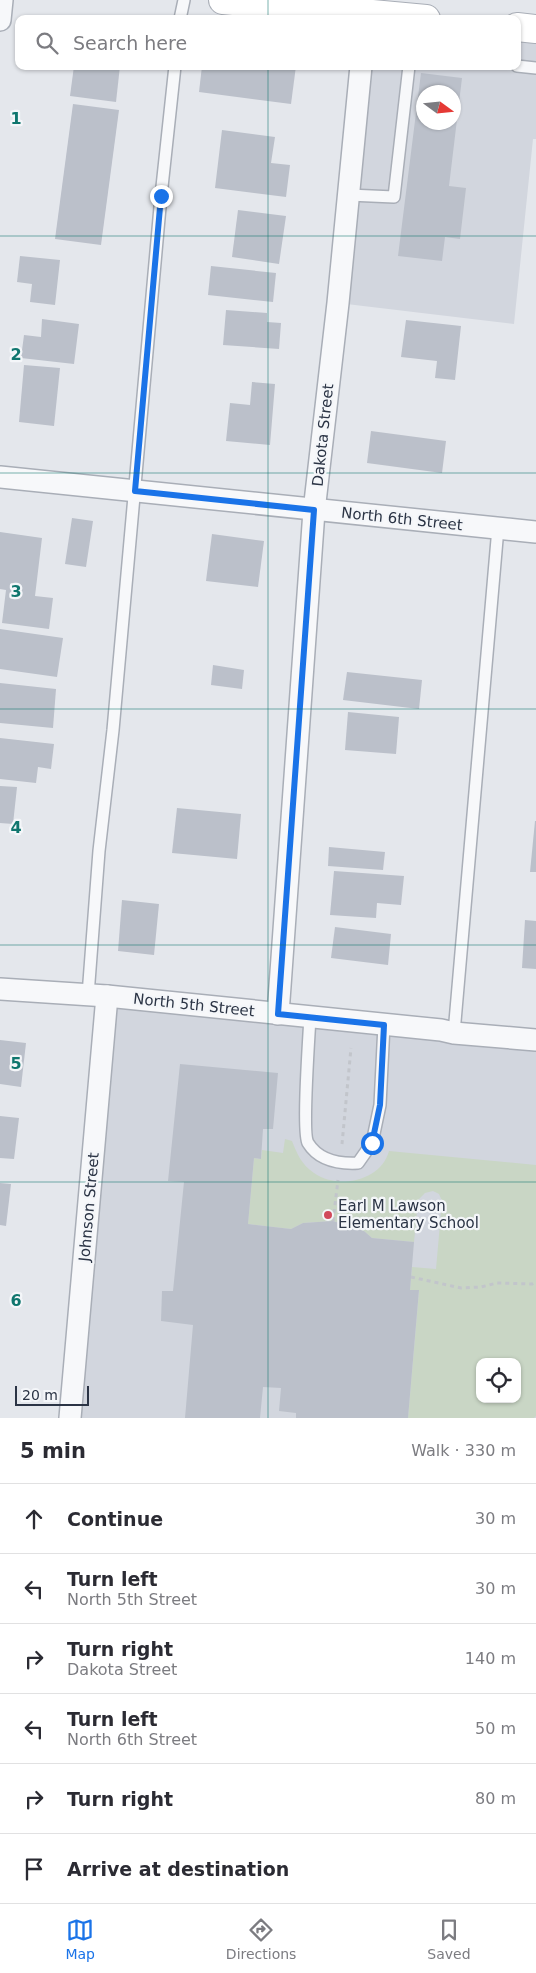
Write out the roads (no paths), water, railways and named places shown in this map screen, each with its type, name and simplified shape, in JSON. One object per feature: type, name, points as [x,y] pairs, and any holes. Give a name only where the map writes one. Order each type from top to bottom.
[{"type":"street","points":[[0,20],[2,0]]},
{"type":"street","points":[[223,0],[396,15]]},
{"type":"street","points":[[521,27],[536,29]]},
{"type":"street","name":"Dakota Street","points":[[278,1014],[314,510],[361,70]]},
{"type":"street","name":"North 6th Street","points":[[0,477],[536,532]]},
{"type":"street","name":"North 5th Street","points":[[0,989],[98,996],[536,1040]]},
{"type":"street","name":"Johnson Street","points":[[70,1418],[98,996]]},
{"type":"lane","points":[[181,15],[184,0]]},
{"type":"lane","points":[[521,66],[536,68]]},
{"type":"lane","points":[[98,996],[99,851],[113,730],[161,196],[175,70]]},
{"type":"lane","points":[[348,195],[394,197],[409,70]]},
{"type":"lane","points":[[454,1033],[498,528]]},
{"type":"lane","points":[[310,1017],[306,1141],[317,1155],[340,1164],[358,1163],[372,1143],[380,1105],[384,1025]]},
{"type":"place","name":"Earl M Lawson Elementary School","points":[[328,1215]]}]
